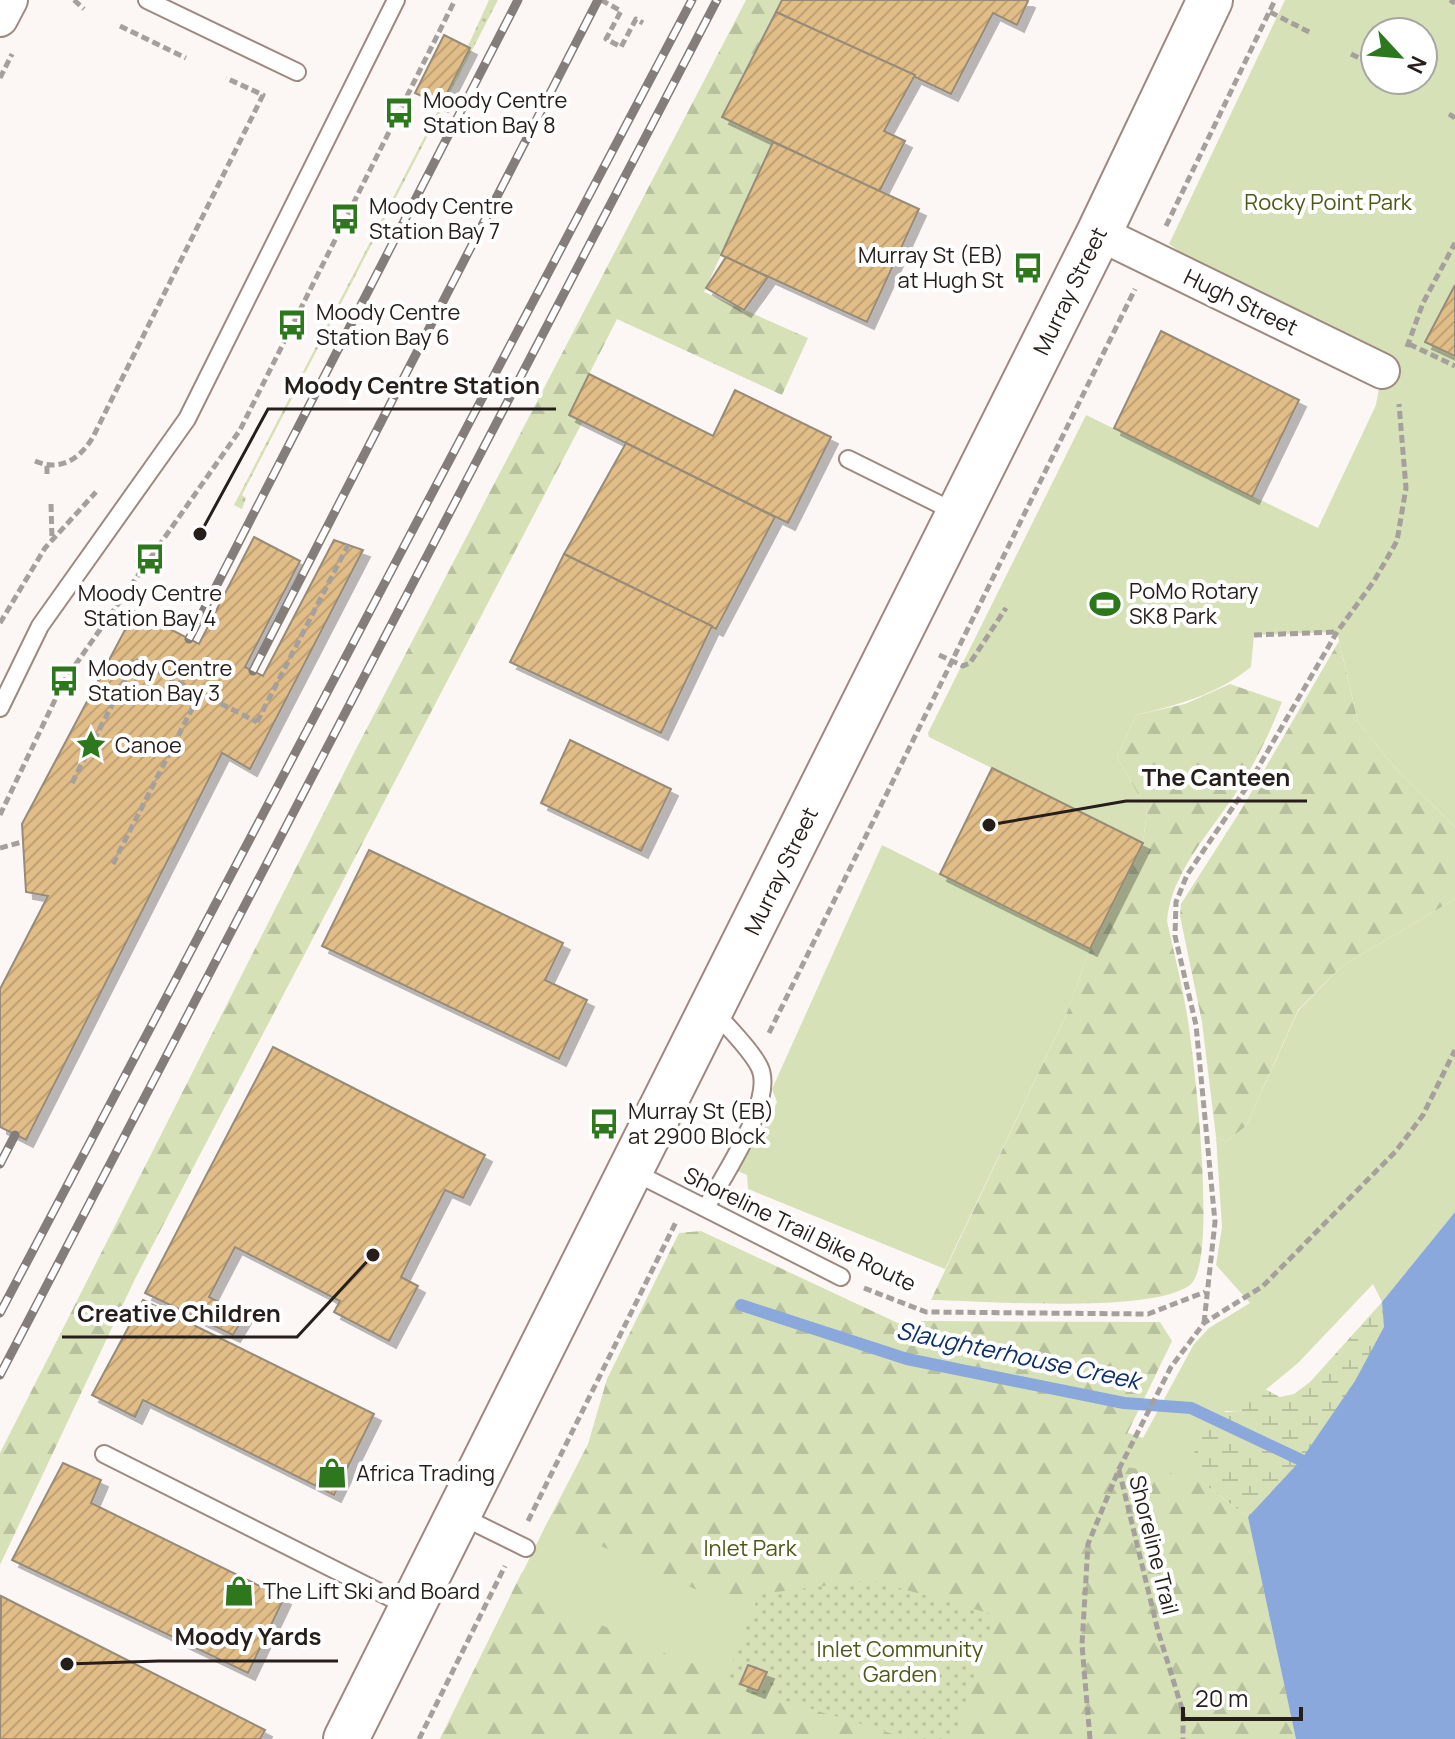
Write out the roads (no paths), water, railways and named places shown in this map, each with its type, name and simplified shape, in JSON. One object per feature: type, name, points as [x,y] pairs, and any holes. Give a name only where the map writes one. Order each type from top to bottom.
[{"type":"main road","name":"Murray Street","points":[[346,1739],[1099,233],[1210,0]]},
{"type":"street","points":[[0,19],[10,0]]},
{"type":"street","name":"Hugh Street","points":[[1099,233],[1396,374]]},
{"type":"lane","points":[[147,0],[297,72]]},
{"type":"lane","points":[[0,708],[40,626],[187,419],[396,0]]},
{"type":"lane","points":[[848,459],[959,514]]},
{"type":"lane","points":[[706,1208],[756,1117],[763,1091],[760,1067],[712,1010]]},
{"type":"lane","name":"Shoreline Trail Bike Route","points":[[632,1171],[841,1277]]},
{"type":"lane","points":[[104,1454],[412,1609]]},
{"type":"lane","points":[[460,1515],[526,1548]]},
{"type":"water","points":[[1455,1212],[1455,1739],[1296,1739],[1248,1517],[1301,1460],[1355,1381],[1384,1327],[1382,1302]]},
{"type":"waterway","name":"Slaughterhouse Creek","points":[[741,1305],[907,1359],[1124,1403],[1191,1408],[1301,1460],[1307,1472]]},
{"type":"railway","points":[[189,639],[518,0]]},
{"type":"railway","points":[[253,671],[598,0]]},
{"type":"railway","points":[[0,1313],[692,0]]},
{"type":"railway","points":[[0,1375],[717,0]]},
{"type":"railway","points":[[0,1164],[15,1135]]},
{"type":"place","name":"Moody Centre Station Bay 8","points":[[399,113]]},
{"type":"place","name":"Moody Centre Station Bay 7","points":[[345,219]]},
{"type":"place","name":"Murray St (EB) at Hugh St","points":[[1028,268]]},
{"type":"place","name":"Moody Centre Station Bay 6","points":[[292,325]]},
{"type":"place","name":"Moody Centre Station","points":[[200,534]]},
{"type":"place","name":"Moody Centre Station Bay 4","points":[[150,559]]},
{"type":"place","name":"PoMo Rotary SK8 Park","points":[[1105,604]]},
{"type":"place","name":"Moody Centre Station Bay 3","points":[[64,681]]},
{"type":"place","name":"Canoe","points":[[91,745]]},
{"type":"place","name":"The Canteen","points":[[989,825]]},
{"type":"place","name":"Murray St (EB) at 2900 Block","points":[[604,1124]]},
{"type":"place","name":"Creative Children","points":[[373,1255]]},
{"type":"place","name":"Africa Trading","points":[[332,1473]]},
{"type":"place","name":"The Lift Ski and Board","points":[[239,1591]]},
{"type":"place","name":"Moody Yards","points":[[67,1664]]},
{"type":"park label","name":"Rocky Point Park","points":[[1328,202]]},
{"type":"park label","name":"Inlet Park","points":[[750,1548]]},
{"type":"park label","name":"Inlet Community Garden","points":[[900,1662]]}]
